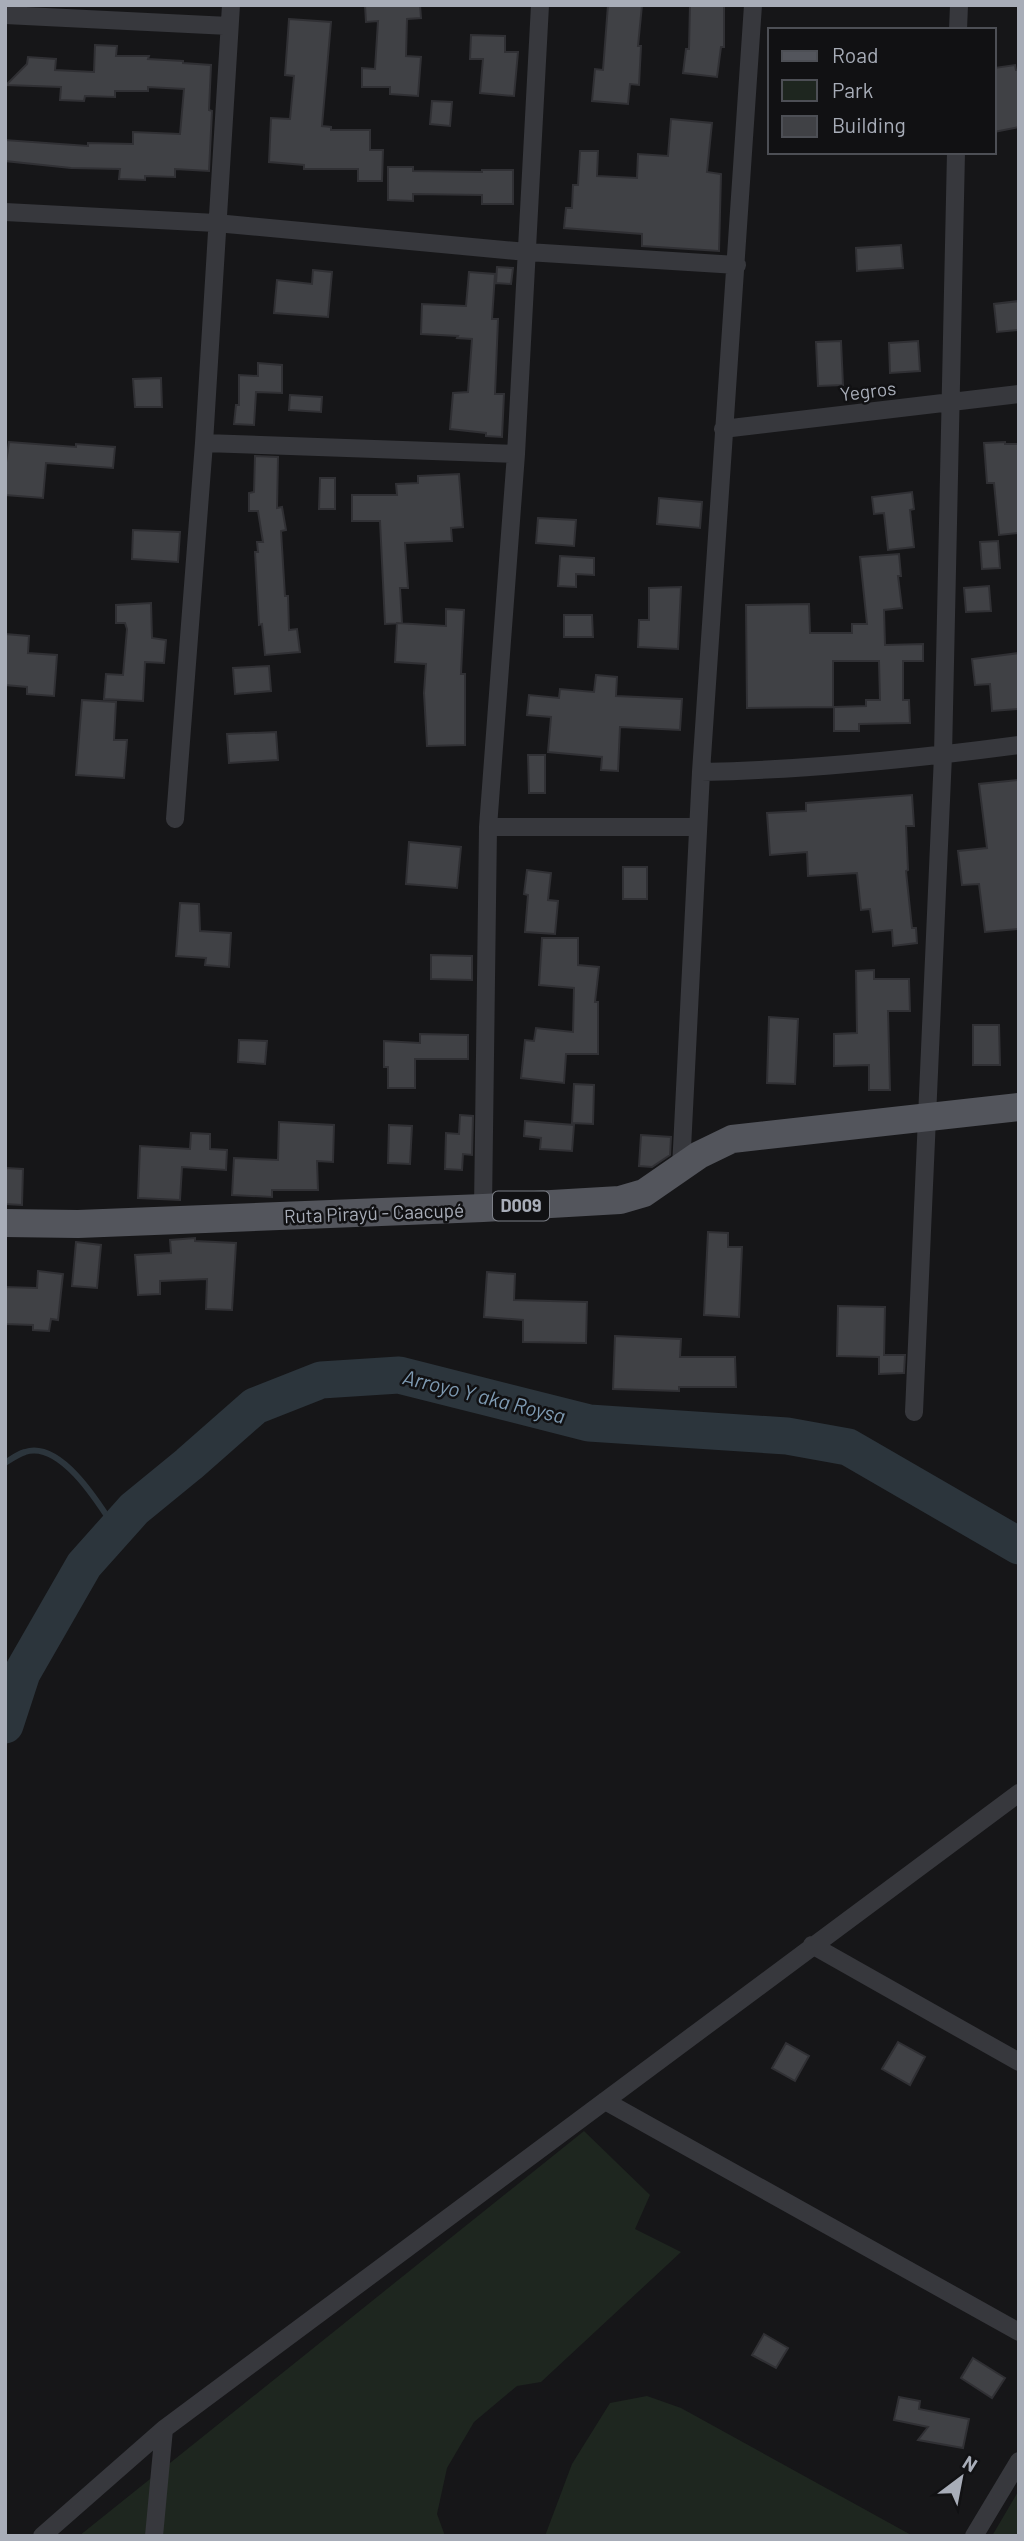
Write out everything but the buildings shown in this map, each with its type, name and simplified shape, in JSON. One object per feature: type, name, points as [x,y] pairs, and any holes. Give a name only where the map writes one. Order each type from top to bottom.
[{"type":"main road","name":"Ruta Pirayú - Caacupé","points":[[5,1223],[78,1224],[620,1200],[644,1193],[699,1155],[732,1139],[1019,1107]]},
{"type":"street","points":[[175,820],[204,443],[231,5]]},
{"type":"street","points":[[483,1208],[488,827],[516,454],[540,5]]},
{"type":"street","points":[[681,1168],[701,772],[754,5]]},
{"type":"street","points":[[958,28],[959,5]]},
{"type":"street","points":[[5,15],[229,26]]},
{"type":"street","points":[[914,1412],[943,755],[956,154]]},
{"type":"street","points":[[5,212],[216,223],[527,252],[737,265]]},
{"type":"street","name":"Yegros","points":[[723,429],[1019,394]]},
{"type":"street","points":[[204,443],[516,454]]},
{"type":"street","points":[[701,772],[768,771],[943,755],[1019,745]]},
{"type":"street","points":[[488,827],[698,827]]},
{"type":"street","points":[[42,2536],[164,2429],[812,1945],[1017,1796]]},
{"type":"street","points":[[812,1945],[1019,2062]]},
{"type":"street","points":[[605,2101],[1019,2332]]},
{"type":"street","points":[[154,2536],[164,2429]]},
{"type":"street","points":[[974,2536],[1019,2461]]},
{"type":"green space","points":[[584,2131],[650,2195],[635,2229],[681,2252],[541,2382],[517,2386],[474,2422],[447,2468],[437,2514],[445,2536],[79,2536]]},
{"type":"green space","points":[[647,2396],[681,2408],[913,2536],[545,2536],[572,2464],[610,2403]]},
{"type":"green space","points":[[1019,2490],[1019,2536],[992,2536]]},
{"type":"waterway","name":"Arroyo Y aka Roysa","points":[[5,1725],[22,1673],[84,1565],[134,1509],[255,1406],[321,1380],[399,1375],[589,1423],[787,1436],[848,1447],[1019,1546]]},
{"type":"waterway","points":[[5,1463],[25,1452],[39,1451],[52,1456],[78,1477],[116,1530]]}]
